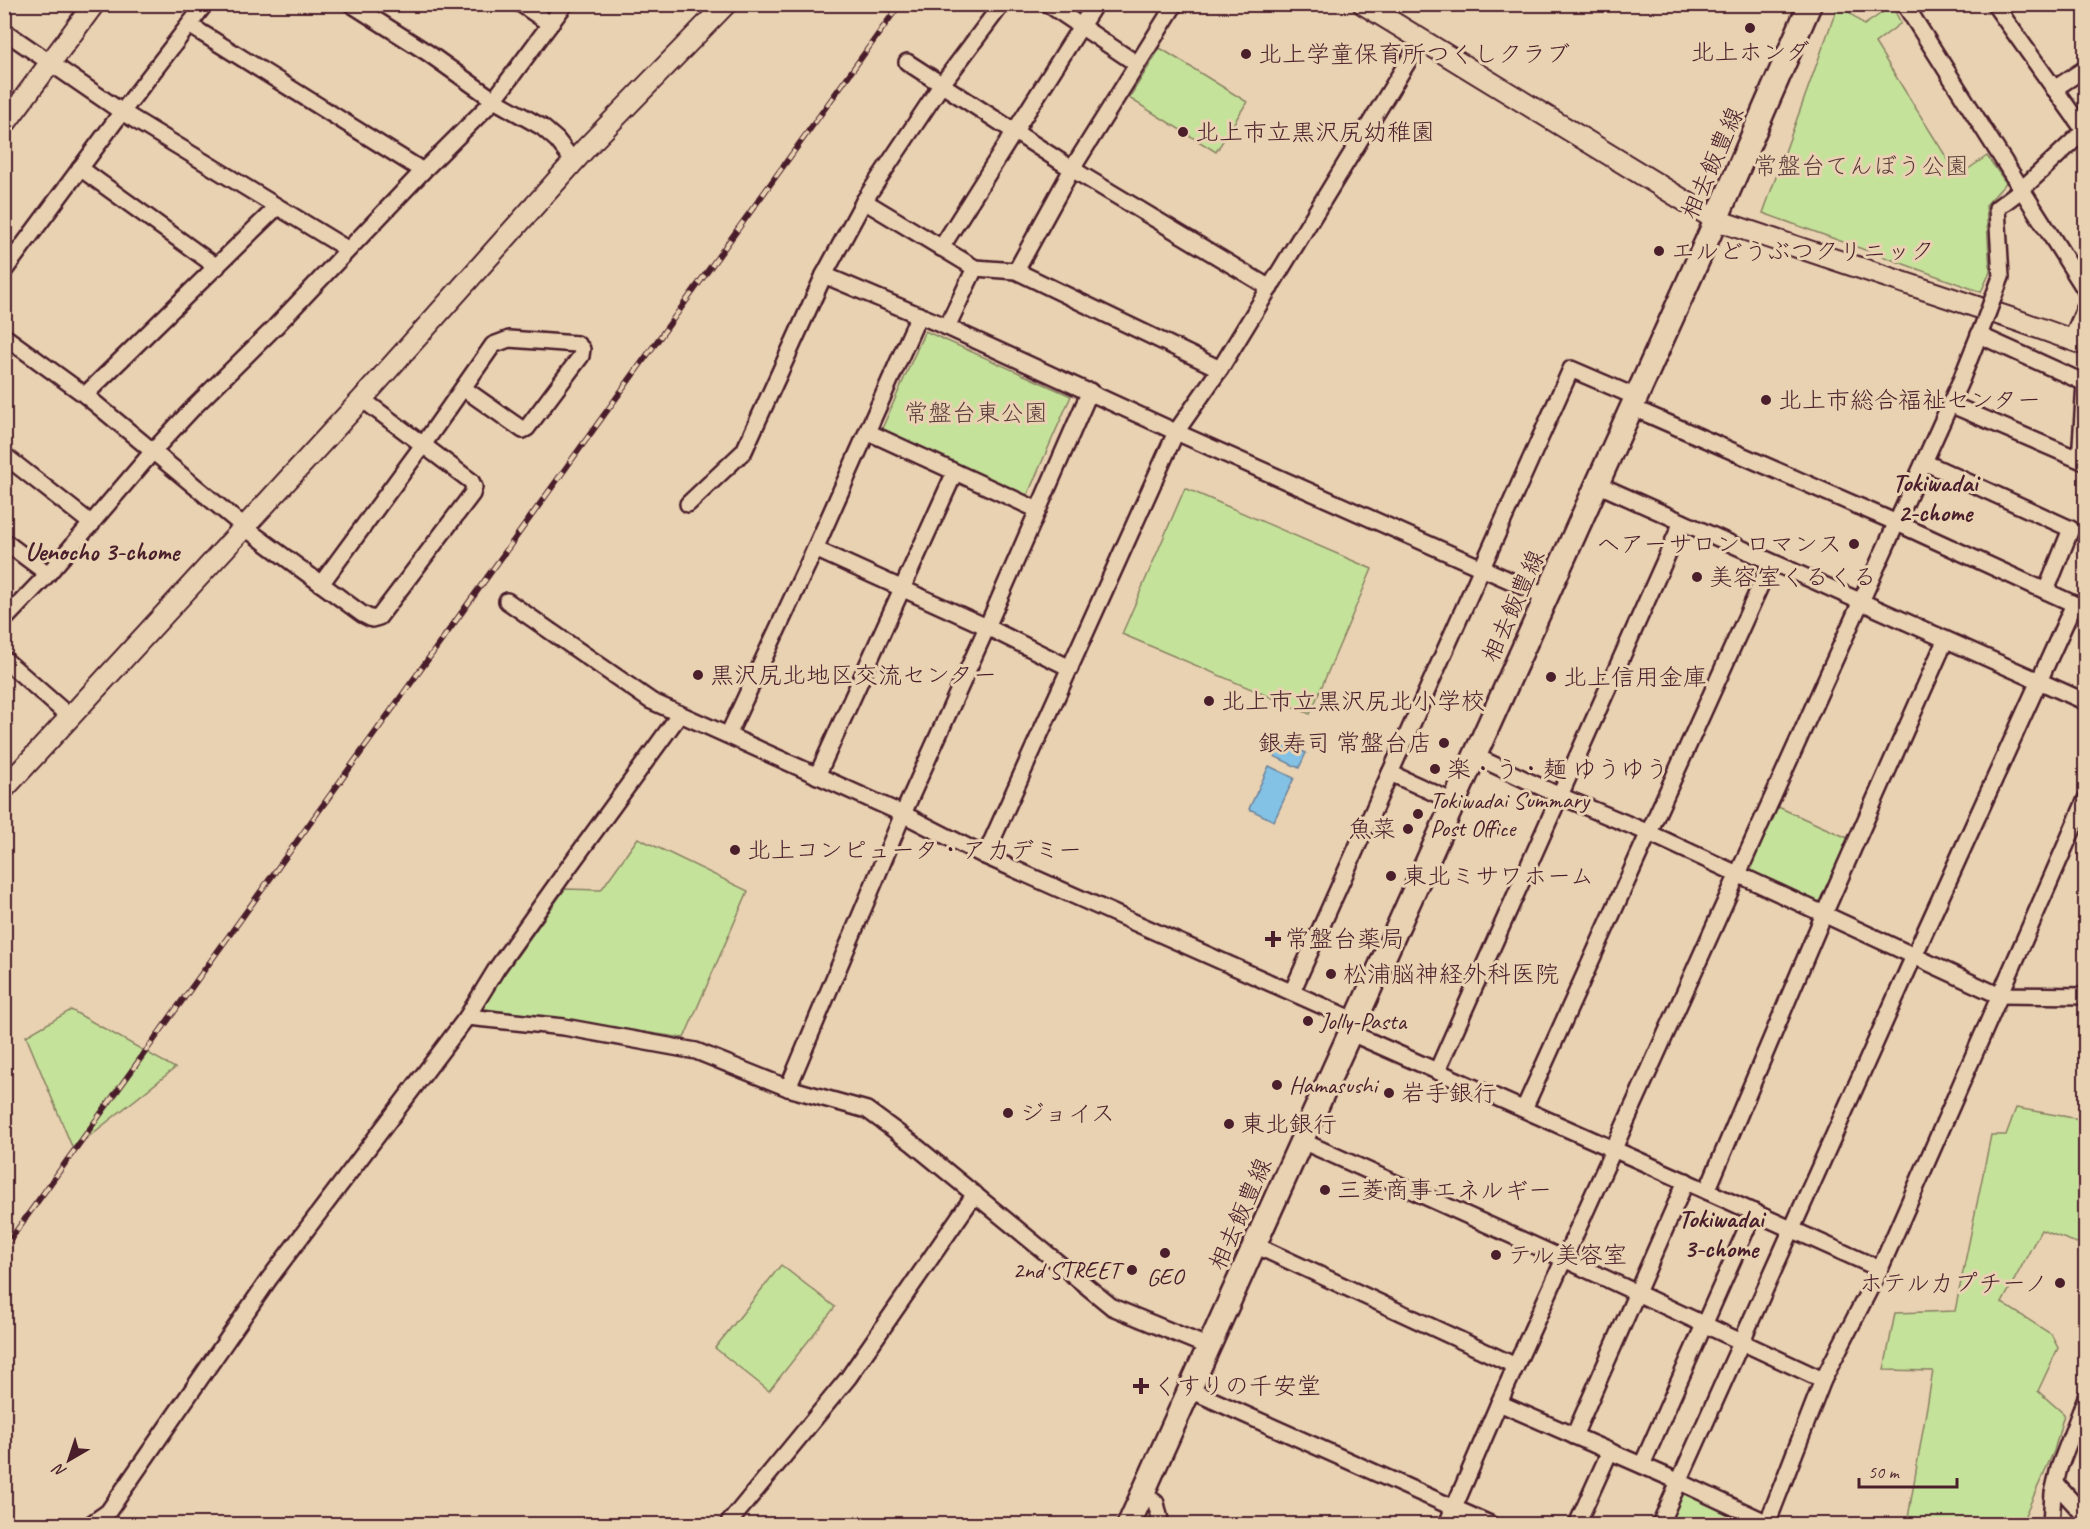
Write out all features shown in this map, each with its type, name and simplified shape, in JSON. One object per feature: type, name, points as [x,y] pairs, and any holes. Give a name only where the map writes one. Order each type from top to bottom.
[{"type":"main road","name":"相去飯豊線","points":[[1130,1524],[1598,484],[1810,4]]},
{"type":"street","points":[[4,125],[94,4]]},
{"type":"street","points":[[4,271],[205,4]]},
{"type":"street","points":[[351,4],[428,53],[494,100],[542,127],[557,140],[574,162]]},
{"type":"street","points":[[521,4],[550,24]]},
{"type":"street","points":[[4,620],[48,574],[154,450],[494,100],[565,4]]},
{"type":"street","points":[[4,789],[362,399],[574,162],[726,4]]},
{"type":"street","points":[[688,504],[744,451],[824,274],[864,201],[942,84],[1002,4]]},
{"type":"street","points":[[1048,4],[1137,64]]},
{"type":"street","points":[[941,248],[1095,4]]},
{"type":"street","points":[[1016,271],[1072,169],[1175,4]]},
{"type":"street","points":[[1363,4],[1716,220],[2078,343],[2085,306]]},
{"type":"street","points":[[1912,4],[1907,8],[2020,190],[2079,268],[2085,291]]},
{"type":"street","points":[[1447,1524],[1499,1403],[1897,523],[1979,335],[2001,277],[1996,208],[2020,190],[2085,131],[1995,5]]},
{"type":"street","points":[[189,25],[423,171]]},
{"type":"street","points":[[4,31],[122,112],[347,249]]},
{"type":"street","points":[[985,856],[1176,432],[1220,369],[1422,40]]},
{"type":"street","points":[[907,62],[1072,169],[1270,288]]},
{"type":"street","points":[[2054,89],[2085,68]]},
{"type":"street","points":[[80,168],[217,267]]},
{"type":"street","points":[[864,201],[975,268],[1016,271],[1220,369]]},
{"type":"street","points":[[85,395],[277,207]]},
{"type":"street","points":[[947,327],[975,268]]},
{"type":"street","points":[[824,274],[947,327],[1546,597]]},
{"type":"street","points":[[728,735],[868,432],[919,315]]},
{"type":"street","points":[[1950,404],[2080,460],[2085,383],[1979,335]]},
{"type":"street","points":[[4,336],[85,395],[244,527],[372,619],[379,617],[472,494],[474,487],[471,481],[362,399]]},
{"type":"street","points":[[321,584],[494,345],[509,339],[577,344],[582,349],[581,356],[527,428],[523,430],[463,388]]},
{"type":"street","points":[[1292,992],[1571,369],[1633,402],[2074,604],[1660,1524]]},
{"type":"street","points":[[788,1088],[903,814],[1090,391]]},
{"type":"street","points":[[868,432],[1038,510]]},
{"type":"street","points":[[4,455],[92,524]]},
{"type":"street","points":[[1924,462],[2072,529],[2046,591]]},
{"type":"street","points":[[817,776],[955,472]]},
{"type":"street","points":[[1598,484],[2085,702]]},
{"type":"street","points":[[1437,1071],[1682,522]]},
{"type":"street","points":[[4,541],[48,574]]},
{"type":"street","points":[[814,549],[987,627],[1070,668]]},
{"type":"street","points":[[1524,1109],[1771,562]]},
{"type":"street","points":[[507,601],[651,701],[903,814],[985,856],[1292,992],[1437,1071],[1880,1269]]},
{"type":"street","points":[[1707,1191],[1824,914],[1945,641]]},
{"type":"street","points":[[4,660],[69,717]]},
{"type":"street","points":[[91,1524],[108,1512],[269,1278],[467,1017],[497,968],[567,868],[680,714]]},
{"type":"street","points":[[1475,756],[1560,796],[1649,833],[1998,995],[2085,996]]},
{"type":"street","points":[[1390,773],[1454,802]]},
{"type":"street","points":[[1499,1403],[1680,1482],[1768,1524],[1823,1380],[1880,1269],[2085,799]]},
{"type":"street","points":[[467,1017],[564,1027],[696,1051],[788,1088],[867,1110],[912,1143],[1112,1307],[1209,1347]]},
{"type":"street","points":[[1302,1141],[1564,1259],[1823,1380]]},
{"type":"street","points":[[1574,1436],[1686,1181]]},
{"type":"street","points":[[728,1524],[848,1378],[873,1337],[975,1194]]},
{"type":"street","points":[[1642,1465],[1754,1212]]},
{"type":"street","points":[[1256,1245],[1516,1366]]},
{"type":"street","points":[[1190,1390],[1490,1524]]},
{"type":"street","points":[[2051,1524],[2059,1468],[2085,1397]]},
{"type":"street","points":[[1577,1524],[1610,1451]]},
{"type":"street","points":[[2056,1484],[2085,1517]]},
{"type":"street","points":[[1143,1493],[1156,1503],[1161,1524]]},
{"type":"green space","name":"常盤台てんぼう公園","points":[[1838,5],[1841,5],[1864,25],[1892,6],[1901,23],[1875,43],[1958,176],[1987,156],[2006,183],[1986,205],[1990,272],[1981,292],[1763,213]]},
{"type":"green space","points":[[1160,48],[1247,102],[1216,152],[1129,98]]},
{"type":"green space","name":"常盤台東公園","points":[[925,331],[1071,396],[1027,496],[881,431]]},
{"type":"green space","points":[[1185,488],[1372,569],[1310,714],[1122,634]]},
{"type":"green space","points":[[1776,806],[1852,840],[1821,908],[1748,872]]},
{"type":"green space","points":[[638,838],[748,891],[684,1038],[480,1008],[565,889],[601,890]]},
{"type":"green space","points":[[71,1010],[175,1068],[73,1149],[26,1036]]},
{"type":"green space","points":[[2016,1108],[2085,1120],[2085,1246],[2041,1230],[2002,1303],[2051,1334],[2058,1348],[2038,1391],[2064,1414],[2054,1451],[2021,1524],[1907,1524],[1933,1371],[1884,1370],[1895,1313],[1955,1311],[1991,1135],[2006,1135]]},
{"type":"green space","points":[[781,1265],[835,1307],[769,1391],[715,1348]]},
{"type":"green space","points":[[1680,1489],[1756,1524],[1664,1524]]},
{"type":"water","points":[[1280,742],[1306,753],[1299,768],[1274,756]]},
{"type":"water","points":[[1269,766],[1294,778],[1274,821],[1249,809]]},
{"type":"railway","points":[[4,1248],[900,4]]},
{"type":"place","name":"北上ホンダ","points":[[1750,28]]},
{"type":"place","name":"北上学童保育所つくしクラブ","points":[[1246,54]]},
{"type":"place","name":"北上市立黒沢尻幼稚園","points":[[1183,132]]},
{"type":"place","name":"エルどうぶつクリニック","points":[[1659,251]]},
{"type":"place","name":"北上市総合福祉センター","points":[[1766,400]]},
{"type":"place","name":"ヘアーサロン ロマンス","points":[[1854,544]]},
{"type":"place","name":"美容室くるくる","points":[[1697,577]]},
{"type":"place","name":"黒沢尻北地区交流センター","points":[[698,675]]},
{"type":"place","name":"北上信用金庫","points":[[1551,677]]},
{"type":"place","name":"北上市立黒沢尻北小学校","points":[[1209,701]]},
{"type":"place","name":"銀寿司 常盤台店","points":[[1444,743]]},
{"type":"place","name":"楽・う・麺 ゆうゆう","points":[[1435,769]]},
{"type":"place","name":"Tokiwadai Summary Post Office","points":[[1418,814]]},
{"type":"place","name":"魚菜","points":[[1408,829]]},
{"type":"place","name":"北上コンピュータ・アカデミー","points":[[735,850]]},
{"type":"place","name":"東北ミサワホーム","points":[[1391,876]]},
{"type":"place","name":"常盤台薬局","points":[[1273,939]]},
{"type":"place","name":"松浦脳神経外科医院","points":[[1331,974]]},
{"type":"place","name":"Jolly-Pasta","points":[[1308,1021]]},
{"type":"place","name":"Hamasushi","points":[[1277,1085]]},
{"type":"place","name":"岩手銀行","points":[[1389,1093]]},
{"type":"place","name":"ジョイス","points":[[1008,1113]]},
{"type":"place","name":"東北銀行","points":[[1229,1124]]},
{"type":"place","name":"三菱商事エネルギー","points":[[1325,1190]]},
{"type":"place","name":"GEO","points":[[1165,1253]]},
{"type":"place","name":"テル美容室","points":[[1496,1255]]},
{"type":"place","name":"2nd STREET","points":[[1132,1270]]},
{"type":"place","name":"ホテルカプチーノ","points":[[2060,1283]]},
{"type":"place","name":"くすりの千安堂","points":[[1141,1386]]},
{"type":"district","name":"Tokiwadai 2-chome","points":[[1935,497]]},
{"type":"district","name":"Uenocho 3-chome","points":[[102,551]]},
{"type":"district","name":"Tokiwadai 3-chome","points":[[1721,1233]]}]
